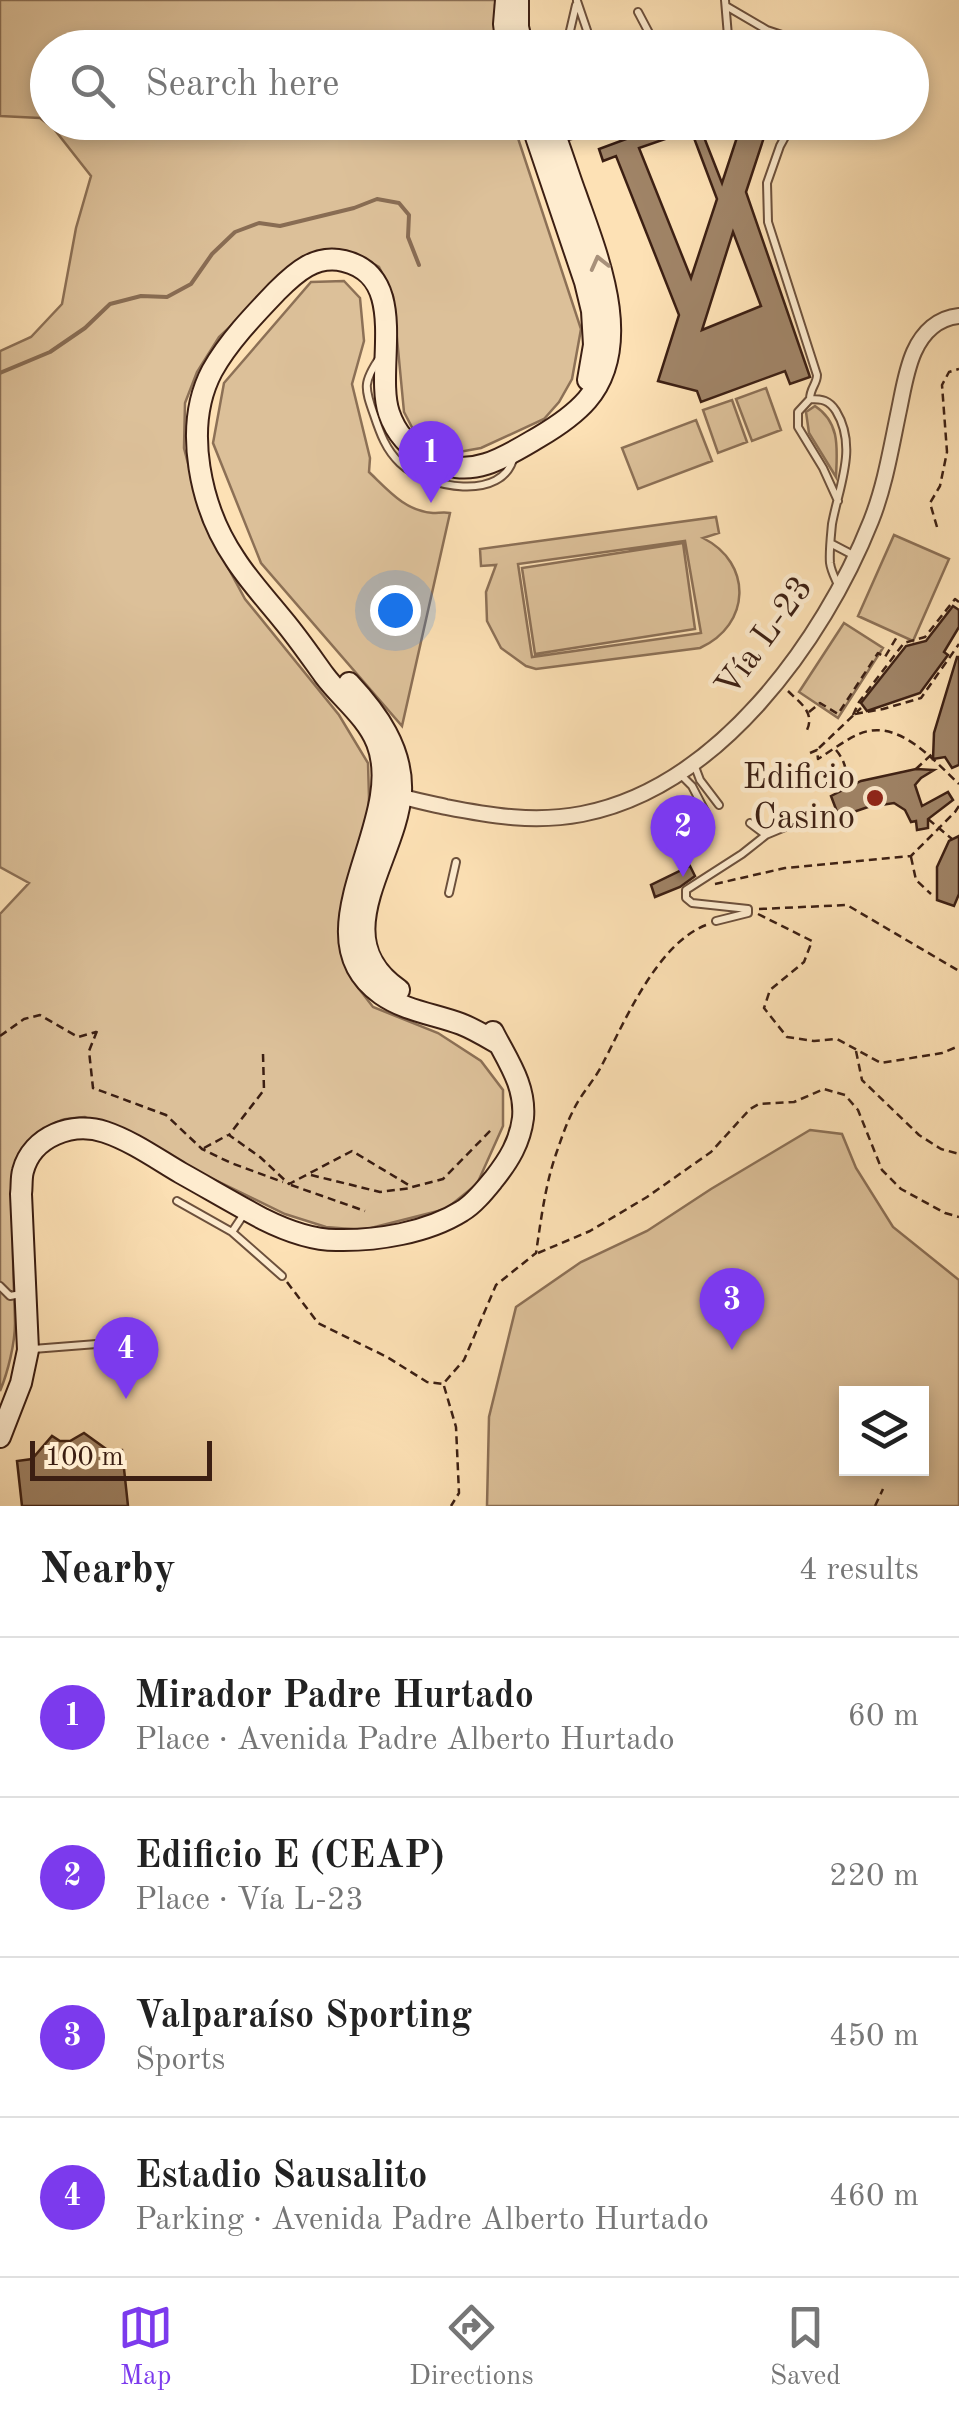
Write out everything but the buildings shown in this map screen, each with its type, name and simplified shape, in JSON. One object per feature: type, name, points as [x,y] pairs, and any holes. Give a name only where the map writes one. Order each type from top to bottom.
[{"type":"main road","points":[[505,30],[506,0]]},
{"type":"main road","points":[[518,0],[518,30]]},
{"type":"main road","points":[[499,1044],[460,1024],[398,1004],[366,981],[356,964],[349,940],[350,904],[380,807],[381,758],[368,726],[234,559],[210,510],[198,452],[200,410],[206,385],[223,354],[270,298],[302,268],[318,261],[337,260],[364,270],[381,294],[386,321],[385,390],[389,412],[399,433],[414,449],[433,461],[466,467],[488,464],[570,416],[587,382],[595,333],[550,140]]},
{"type":"main road","points":[[0,1438],[22,1382],[28,1350],[23,1170],[32,1154],[53,1134],[88,1128],[106,1132],[285,1230],[336,1240],[408,1231],[466,1209],[506,1166],[517,1143],[523,1118],[518,1079],[490,1028],[474,1017],[398,990],[384,979],[371,960],[364,940],[367,906],[401,797],[398,759],[372,708],[286,622]]},
{"type":"street","name":"Vía L-23","points":[[401,797],[500,817],[552,818],[584,814],[624,802],[694,763],[778,682],[818,626],[871,522],[914,352],[934,324],[946,317],[959,316]]},
{"type":"street","points":[[382,776],[388,788],[401,797]]},
{"type":"street","points":[[380,807],[389,798],[401,797]]},
{"type":"lane","points":[[570,30],[578,0]]},
{"type":"lane","points":[[578,0],[587,30]]},
{"type":"lane","points":[[725,3],[767,30]]},
{"type":"lane","points":[[725,3],[727,30]]},
{"type":"lane","points":[[638,12],[648,30]]},
{"type":"lane","points":[[783,140],[767,183],[768,222],[817,375],[810,398],[798,412],[798,427],[838,501]]},
{"type":"lane","points":[[810,398],[831,404],[845,426],[847,448],[832,527],[830,563],[839,587]]},
{"type":"lane","points":[[832,544],[855,556]]},
{"type":"lane","points":[[694,763],[700,780],[719,805]]},
{"type":"lane","points":[[679,774],[692,786],[706,813]]},
{"type":"lane","points":[[748,909],[692,903],[686,898],[686,890],[766,835],[814,815]]},
{"type":"lane","points":[[750,823],[766,835]]},
{"type":"lane","points":[[449,893],[456,862]]},
{"type":"lane","points":[[716,921],[748,909]]},
{"type":"lane","points":[[177,1201],[232,1232],[282,1276]]},
{"type":"lane","points":[[232,1232],[247,1210]]},
{"type":"lane","points":[[0,1286],[10,1296],[27,1292]]},
{"type":"lane","points":[[28,1350],[136,1341],[144,1347]]},
{"type":"path","points":[[937,527],[930,503],[940,486],[947,452],[942,385],[950,372],[959,369]]},
{"type":"path","points":[[853,714],[904,644],[925,637],[956,599],[959,602]]},
{"type":"path","points":[[809,712],[820,703],[838,714],[878,653],[885,657],[898,634]]},
{"type":"path","points":[[853,714],[922,698],[959,644]]},
{"type":"path","points":[[934,680],[946,682]]},
{"type":"path","points":[[778,682],[809,712],[808,730]]},
{"type":"path","points":[[810,752],[862,708]]},
{"type":"path","points":[[816,750],[818,760],[862,732],[902,735],[959,784]]},
{"type":"path","points":[[835,748],[843,758],[847,788]]},
{"type":"path","points":[[916,768],[934,753]]},
{"type":"path","points":[[715,884],[785,868],[911,856],[959,806]]},
{"type":"path","points":[[928,819],[952,839]]},
{"type":"path","points":[[911,856],[916,880],[932,894]]},
{"type":"path","points":[[748,909],[847,905],[959,972]]},
{"type":"path","points":[[748,909],[812,941],[804,962],[770,990],[764,1008],[787,1037],[836,1039],[881,1063],[959,1046]]},
{"type":"path","points":[[536,1253],[555,1158],[574,1108],[674,943],[694,929],[716,921]]},
{"type":"path","points":[[0,1036],[24,1020],[40,1015],[78,1037],[97,1032],[89,1050],[93,1088],[166,1115],[202,1149],[231,1163],[365,1211]]},
{"type":"path","points":[[856,1050],[862,1080],[918,1135],[942,1150],[959,1154]]},
{"type":"path","points":[[202,1149],[229,1135],[264,1090],[263,1054]]},
{"type":"path","points":[[443,1384],[464,1360],[496,1285],[536,1253],[590,1231],[648,1197],[711,1152],[760,1104],[794,1102],[824,1090],[846,1095],[858,1110],[882,1170],[901,1189],[945,1213],[959,1216]]},
{"type":"path","points":[[308,1174],[380,1192],[412,1188],[443,1179],[493,1128]]},
{"type":"path","points":[[229,1135],[289,1184]]},
{"type":"path","points":[[289,1184],[352,1151],[412,1188]]},
{"type":"path","points":[[282,1276],[318,1323],[427,1382],[443,1384]]},
{"type":"path","points":[[443,1384],[457,1444],[459,1493],[450,1506]]},
{"type":"path","points":[[875,1506],[884,1489]]},
{"type":"shaded area","points":[[0,0],[497,0],[499,30],[30,30],[30,118],[0,116]]},
{"type":"shaded area","points":[[63,140],[519,140],[581,329],[572,379],[544,419],[481,448],[459,452],[438,446],[415,433],[404,412],[393,296],[379,267],[335,249],[301,260],[219,337],[197,372],[185,403],[184,448],[203,521],[245,599],[339,715],[368,763],[367,837],[344,947],[356,985],[373,1007],[438,1033],[481,1061],[503,1090],[503,1126],[477,1184],[446,1209],[363,1230],[326,1227],[285,1214],[85,1117],[62,1120],[42,1133],[28,1152],[20,1178],[13,1238],[15,1331],[0,1391],[0,914],[29,883],[0,867],[0,351],[31,337],[62,304],[76,228],[91,176]]},
{"type":"shaded area","points":[[344,281],[360,298],[364,341],[352,384],[370,458],[369,472],[414,508],[450,513],[402,726],[261,563],[213,443],[224,383],[311,282]]},
{"type":"shaded area","points":[[766,388],[781,430],[752,441],[736,399]]},
{"type":"shaded area","points":[[732,400],[747,442],[718,453],[703,410]]},
{"type":"shaded area","points":[[815,406],[833,429],[836,477],[809,433],[806,412]]},
{"type":"shaded area","points":[[696,420],[712,461],[638,489],[622,448]]},
{"type":"shaded area","points":[[716,517],[719,533],[703,538],[731,562],[739,594],[737,610],[717,638],[700,648],[536,669],[501,648],[487,621],[486,592],[496,565],[481,566],[480,549]],"holes":[[[685,541],[701,633],[532,657],[518,564]]]},
{"type":"shaded area","points":[[894,535],[949,559],[913,641],[858,616]]},
{"type":"shaded area","points":[[683,543],[695,629],[535,654],[522,568]]},
{"type":"shaded area","points":[[844,623],[883,648],[838,718],[799,692]]},
{"type":"shaded area","points":[[810,1130],[842,1134],[856,1168],[893,1227],[959,1280],[959,1506],[487,1506],[489,1417],[516,1307],[581,1262],[647,1231]]},
{"type":"waterway","points":[[0,373],[50,352],[85,328],[110,304],[141,296],[167,297],[191,284],[212,254],[235,232],[259,223],[280,226],[377,199],[399,203],[409,215],[408,237],[419,265]]},
{"type":"place","name":"Mirador Padre Hurtado","points":[[431,503]]},
{"type":"place","name":"Edificio Casino","points":[[875,798]]},
{"type":"place","name":"Edificio E (CEAP)","points":[[683,877]]},
{"type":"place","name":"Valparaíso Sporting","points":[[732,1350]]},
{"type":"place","name":"Estadio Sausalito","points":[[126,1399]]}]
